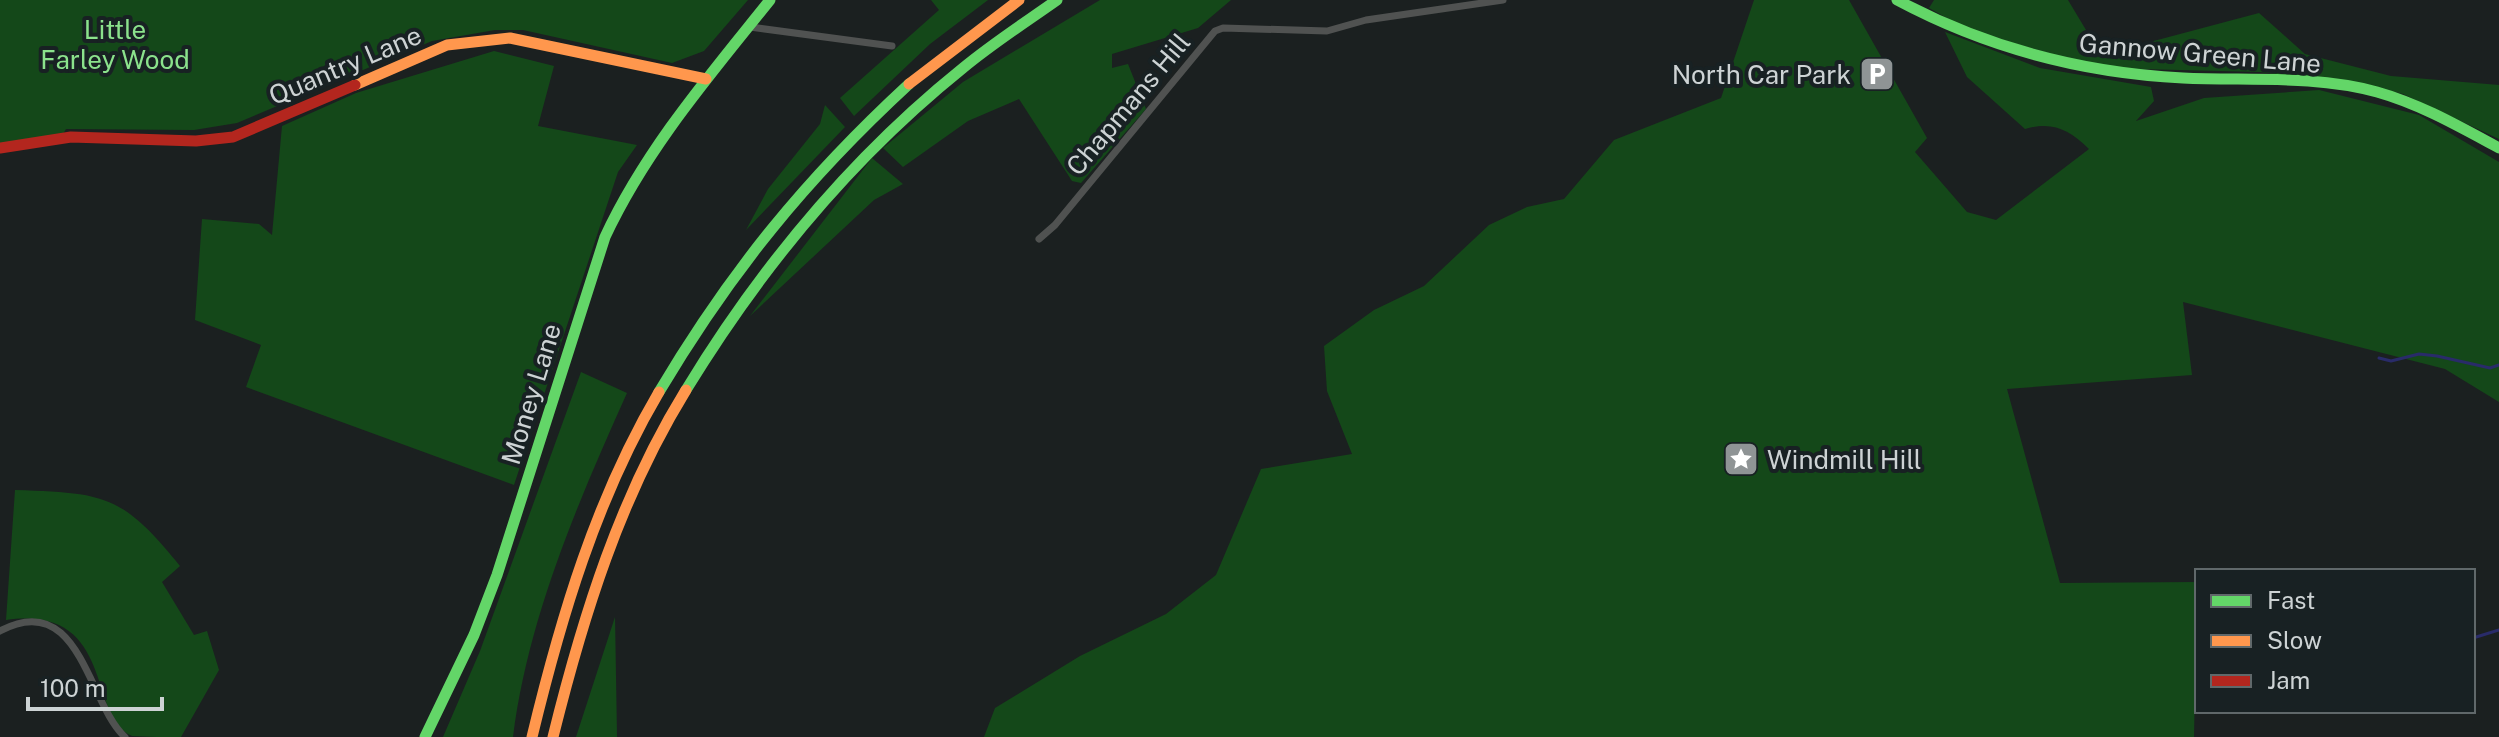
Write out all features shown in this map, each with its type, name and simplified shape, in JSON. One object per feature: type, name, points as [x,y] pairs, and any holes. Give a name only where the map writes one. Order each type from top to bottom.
[{"type":"main road","name":"Money Lane","points":[[425,737],[474,635],[497,575],[605,237],[645,160],[770,0]]},
{"type":"main road","points":[[532,737],[558,632],[585,546],[633,441],[682,352],[749,255],[838,151],[927,70],[1019,0]]},
{"type":"main road","points":[[553,737],[587,604],[614,531],[684,389],[724,326],[773,258],[822,200],[890,129],[950,76],[1057,0]]},
{"type":"main road","name":"Gannow Green Lane","points":[[1897,0],[1959,31],[2089,71],[2182,78],[2271,79],[2379,93],[2499,148]]},
{"type":"main road","name":"Quantry Lane","points":[[0,148],[71,137],[196,141],[233,137],[447,45],[480,39],[537,41],[706,79]]},
{"type":"street","name":"Chapmans Hill","points":[[1039,239],[1055,225],[1215,31],[1223,28],[1327,31],[1366,20],[1503,0]]},
{"type":"street","points":[[750,27],[892,46]]},
{"type":"street","points":[[0,631],[26,622],[39,623],[62,637],[82,657],[109,717],[125,737]]},
{"type":"green space","name":"Little Farley Wood","points":[[0,0],[748,0],[704,51],[672,63],[523,30],[495,30],[432,41],[237,123],[194,130],[66,129],[63,134],[0,144]]},
{"type":"green space","points":[[931,0],[988,0],[930,44],[854,116],[840,98],[939,10]]},
{"type":"green space","points":[[1100,0],[1231,0],[1198,28],[1112,54],[1112,68],[1128,64],[1146,109],[1081,183],[1072,181],[1019,99],[968,121],[903,167],[883,148],[963,82]]},
{"type":"green space","points":[[1754,0],[1849,0],[1927,138],[1915,152],[1967,212],[1996,220],[2089,149],[2060,128],[2044,126],[2025,129],[1967,77],[1945,32],[2040,68],[2151,87],[2154,101],[2136,121],[2204,98],[2319,90],[2419,115],[2499,162],[2499,402],[2445,369],[2183,302],[2192,375],[2007,389],[2060,583],[2195,582],[2194,737],[984,737],[995,708],[1080,656],[1166,614],[1216,575],[1261,469],[1352,454],[1327,391],[1324,346],[1374,310],[1424,286],[1489,225],[1527,207],[1564,199],[1614,140],[1721,98]]},
{"type":"green space","points":[[1934,0],[2068,0],[2101,55],[2259,13],[2305,54],[2391,76],[2499,85],[2499,139],[2403,94],[2357,83],[2260,72],[2099,68],[1966,29],[1929,8]]},
{"type":"green space","points":[[494,51],[554,66],[538,126],[637,145],[618,172],[514,485],[246,387],[261,345],[195,320],[202,219],[259,224],[272,235],[282,126],[356,93]]},
{"type":"green space","points":[[825,105],[845,127],[746,230],[768,189],[820,124]]},
{"type":"green space","points":[[872,158],[903,184],[874,200],[750,316]]},
{"type":"green space","points":[[581,372],[627,393],[557,561],[530,648],[513,737],[443,737],[480,651]]},
{"type":"green space","points":[[15,490],[70,493],[109,502],[142,524],[180,566],[162,582],[194,635],[207,631],[219,670],[181,737],[132,736],[118,725],[83,645],[66,629],[41,620],[6,620]]},
{"type":"green space","points":[[615,617],[617,737],[576,737]]},
{"type":"waterway","points":[[2379,358],[2391,361],[2419,354],[2490,368],[2499,365]]},
{"type":"waterway","points":[[2475,637],[2499,630]]},
{"type":"traffic: fast","points":[[425,737],[474,635],[497,575],[605,237],[659,143],[770,0]]},
{"type":"traffic: fast","points":[[686,390],[745,300],[846,177],[883,139],[963,68],[1057,0]]},
{"type":"traffic: fast","points":[[1897,0],[1965,32],[2071,64],[2183,78],[2329,83],[2377,92],[2424,109],[2499,148]]},
{"type":"traffic: fast","points":[[659,392],[714,306],[772,228],[837,155],[909,84]]},
{"type":"traffic: slow","points":[[909,84],[1019,0]]},
{"type":"traffic: slow","points":[[355,85],[447,45],[510,38],[706,79]]},
{"type":"traffic: slow","points":[[553,737],[577,647],[606,558],[642,472],[686,390]]},
{"type":"traffic: slow","points":[[532,737],[555,648],[583,560],[617,474],[659,392]]},
{"type":"traffic: jam","points":[[0,148],[71,137],[196,141],[233,137],[355,85]]},
{"type":"place","name":"North Car Park","points":[[1877,74]]},
{"type":"place","name":"Windmill Hill","points":[[1741,459]]}]
